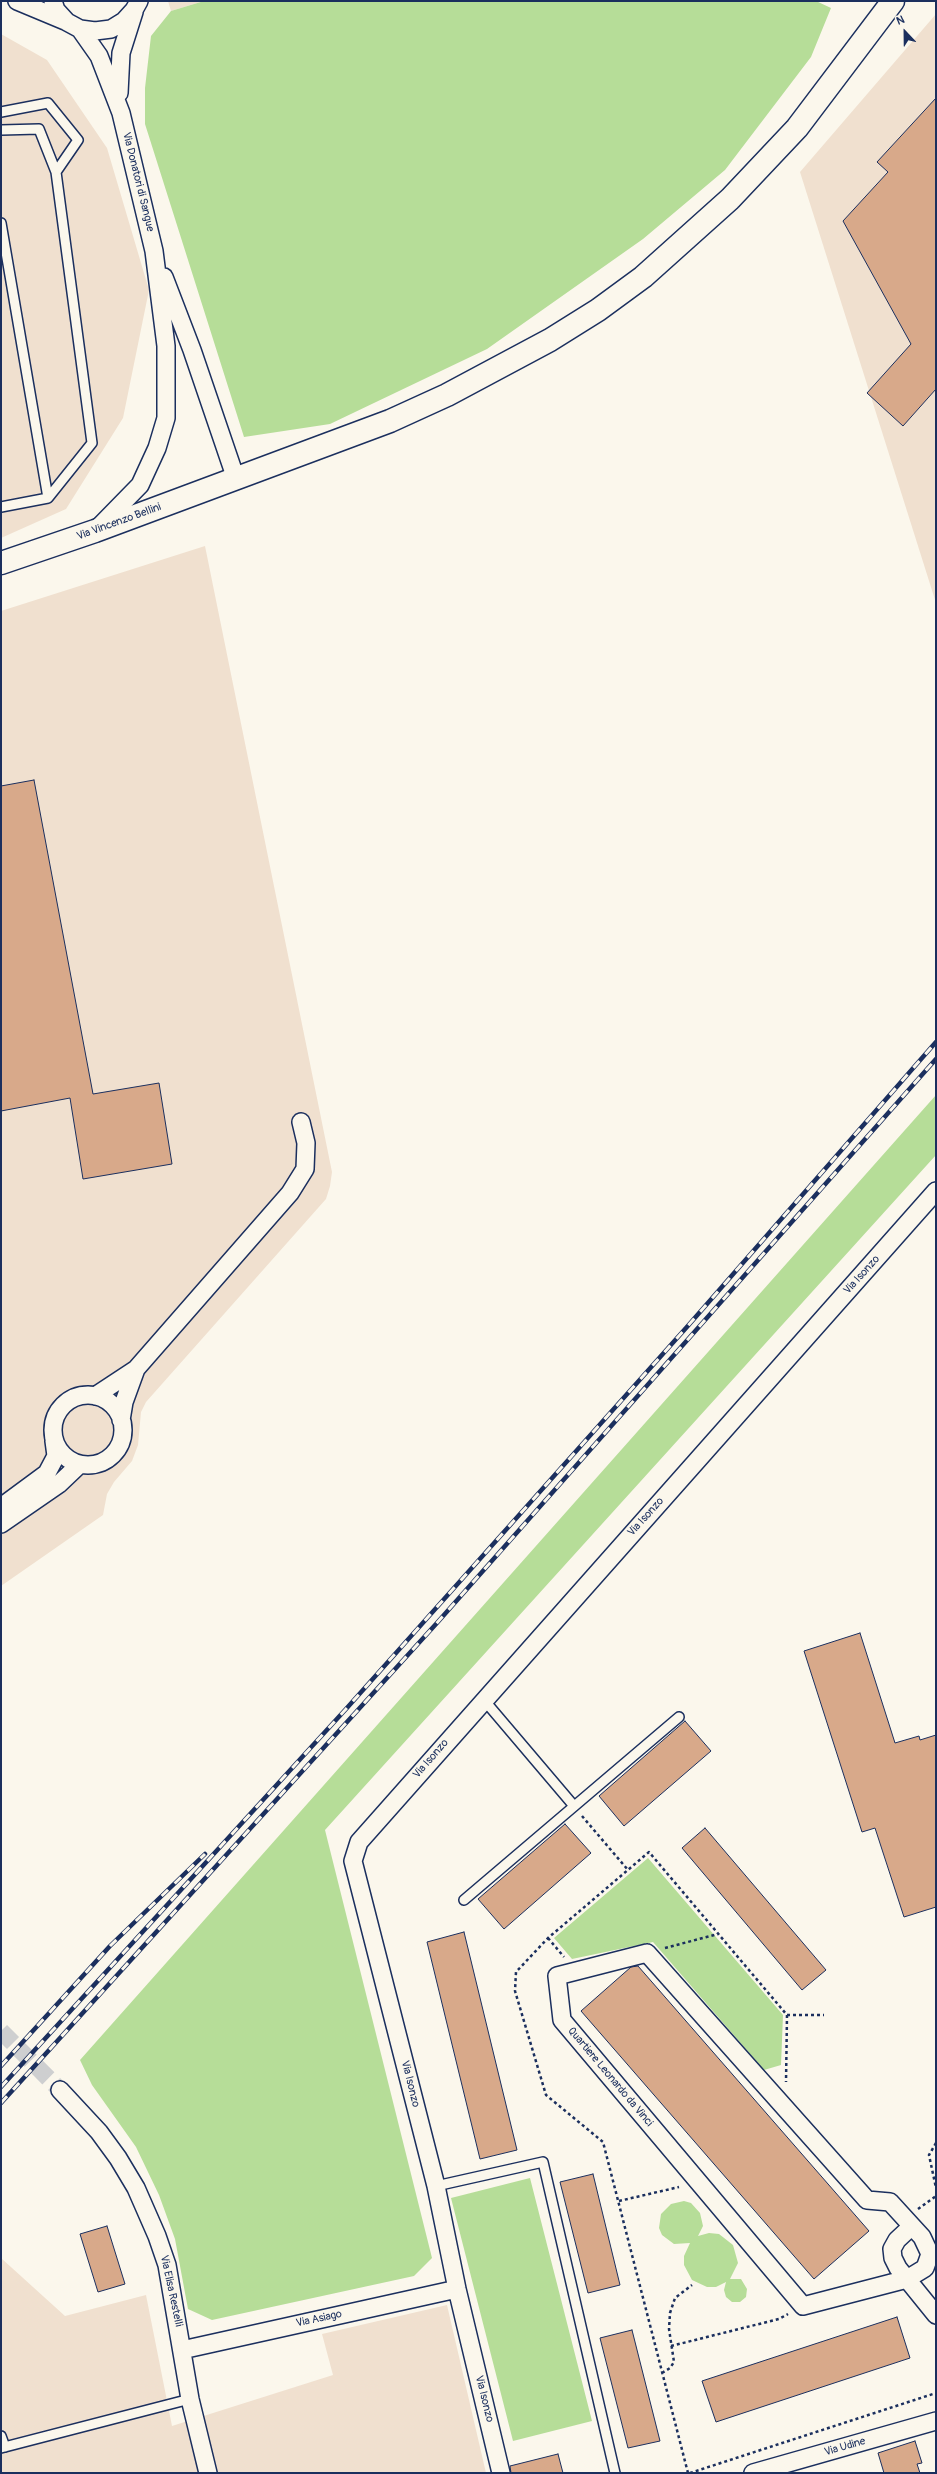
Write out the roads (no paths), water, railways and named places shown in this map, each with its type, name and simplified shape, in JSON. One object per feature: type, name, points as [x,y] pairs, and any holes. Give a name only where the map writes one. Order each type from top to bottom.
[{"type":"street","points":[[17,1],[74,25],[96,31],[111,29],[124,22],[136,6]]},
{"type":"street","points":[[52,1],[56,10],[74,25],[99,56],[121,113]]},
{"type":"street","name":"Via Vincenzo Bellini","points":[[1,563],[95,531],[390,421],[447,395],[550,340],[604,305],[643,277],[687,239],[765,164],[824,95],[893,1]]},
{"type":"street","points":[[121,113],[118,89],[119,69],[125,38],[136,6]]},
{"type":"street","name":"Via Donatori di Sangue","points":[[121,113],[154,251]]},
{"type":"street","points":[[154,251],[192,350],[236,479]]},
{"type":"street","points":[[95,531],[140,485],[157,448],[166,418],[166,346],[154,251]]},
{"type":"street","points":[[95,1396],[136,1369],[290,1193],[305,1169],[307,1148],[301,1122]]},
{"type":"street","name":"Via Isonzo","points":[[501,2473],[457,2289],[436,2186],[353,1862],[359,1842],[936,1191]]},
{"type":"street","points":[[54,1438],[63,1455],[80,1464],[101,1463],[110,1457],[121,1440],[121,1420],[124,1402],[136,1369]]},
{"type":"street","points":[[1,1507],[47,1473],[56,1456],[53,1428],[56,1416],[62,1406],[72,1399],[83,1396],[95,1396],[106,1401],[115,1409],[121,1420]]},
{"type":"street","points":[[1,1524],[59,1484],[80,1464]]},
{"type":"street","name":"Quartiere Leonardo da Vinci","points":[[907,2279],[803,2306],[562,2020],[557,1976],[647,1953],[785,2110],[867,2200],[890,2202],[912,2226]]},
{"type":"street","name":"Via Elisa Restelli","points":[[60,2090],[99,2132],[136,2188],[167,2265],[190,2399],[208,2473]]},
{"type":"street","points":[[907,2279],[925,2268],[930,2254],[928,2245],[912,2226],[897,2240],[892,2249],[893,2258],[907,2279],[936,2315]]},
{"type":"street","name":"Via Asiago","points":[[182,2350],[457,2289]]},
{"type":"street","name":"Via Udine","points":[[753,2473],[936,2421]]},
{"type":"lane","points":[[1,112],[48,103],[78,140],[56,172]]},
{"type":"lane","points":[[1,130],[39,129],[56,172],[92,443],[48,498],[1,506]]},
{"type":"lane","points":[[1,223],[48,498]]},
{"type":"lane","points":[[484,1700],[574,1806]]},
{"type":"lane","points":[[464,1900],[679,1717]]},
{"type":"lane","points":[[436,2186],[543,2162],[615,2473]]},
{"type":"lane","points":[[1,2436],[3,2448],[190,2399]]},
{"type":"tunnel","points":[[1,2031],[60,2090]]},
{"type":"railway","points":[[1,2087],[346,1709],[686,1328],[936,1042]]},
{"type":"railway","points":[[1,2103],[436,1624],[936,1059]]},
{"type":"railway","points":[[1,2066],[110,1946],[205,1854]]}]
